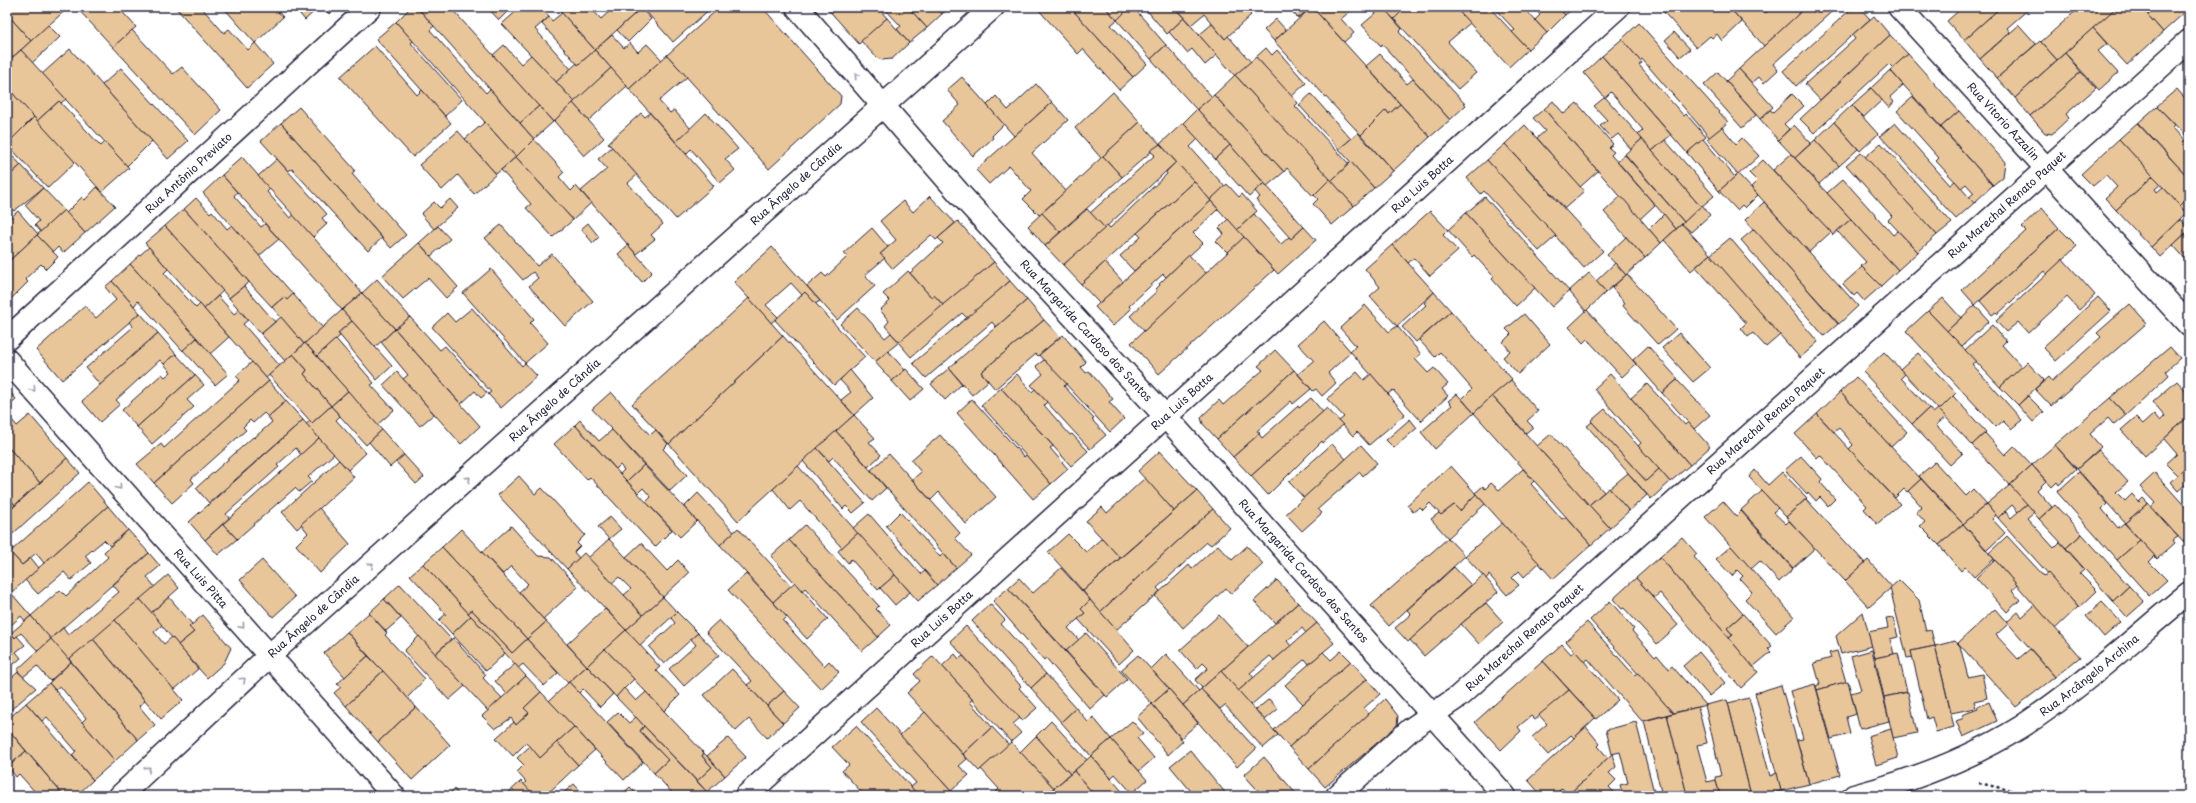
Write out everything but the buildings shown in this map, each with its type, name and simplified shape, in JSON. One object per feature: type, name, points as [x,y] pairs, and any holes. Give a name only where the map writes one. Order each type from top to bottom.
[{"type":"street","name":"Rua Antônio Previato","points":[[7,339],[370,7]]},
{"type":"street","name":"Rua Margarida Cardoso dos Santos","points":[[797,7],[959,193],[1166,417],[1505,796]]},
{"type":"street","name":"Rua Ângelo de Cândia","points":[[120,796],[269,656],[993,7]]},
{"type":"street","name":"Rua Luis Botta","points":[[746,796],[1618,7]]},
{"type":"street","name":"Rua Vitorio Azzalin","points":[[1899,7],[2189,325]]},
{"type":"street","name":"Rua Marechal Renato Paquet","points":[[1337,796],[1411,729],[1464,692],[2189,41]]},
{"type":"street","name":"Rua Luis Pitta","points":[[7,360],[394,796]]},
{"type":"street","name":"Rua Arcângelo Archina","points":[[1854,796],[1928,771],[1982,749],[2021,726],[2066,694],[2189,593]]}]
